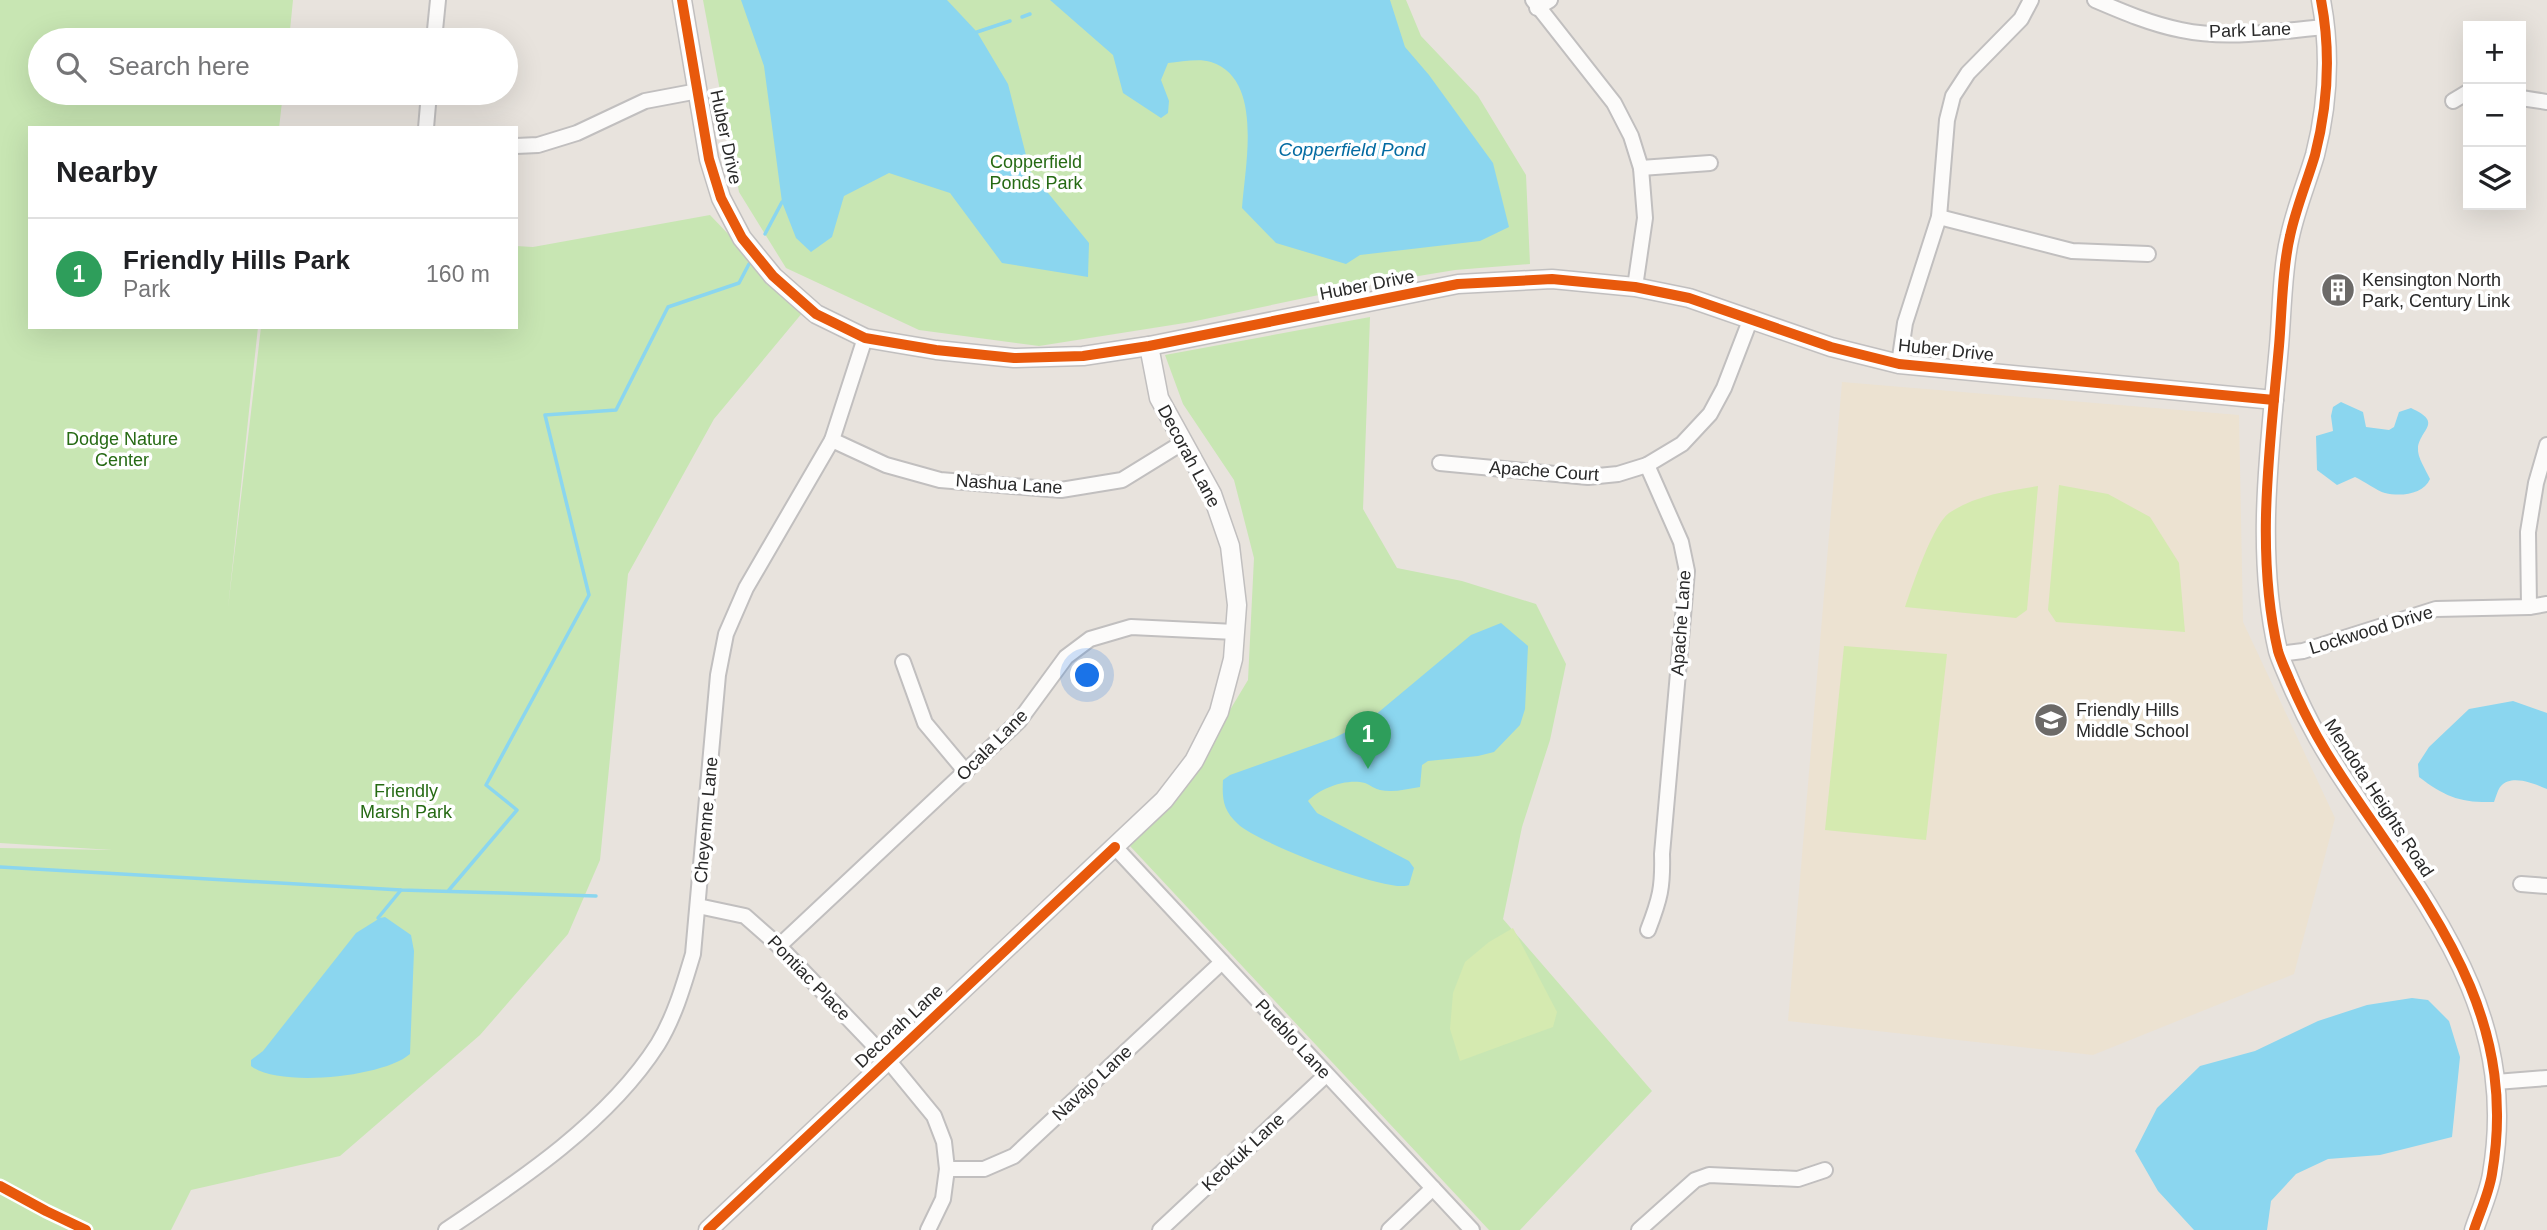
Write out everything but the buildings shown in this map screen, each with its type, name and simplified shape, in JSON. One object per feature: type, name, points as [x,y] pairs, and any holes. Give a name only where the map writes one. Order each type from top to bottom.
[{"type":"street","points":[[435,28],[438,0]]},
{"type":"street","name":"Huber Drive","points":[[682,0],[713,172],[721,198],[742,237],[773,276],[816,314],[865,338],[936,350],[1014,358],[1083,356],[1149,346],[1458,284],[1552,279],[1635,287],[1689,298],[1831,346],[1899,364],[2274,400]]},
{"type":"street","points":[[1899,364],[1905,323],[1939,217],[1947,120],[1954,96],[1968,74],[2021,19],[2031,0]]},
{"type":"street","name":"Park Lane","points":[[2095,0],[2139,19],[2183,30],[2234,34],[2326,27]]},
{"type":"street","name":"Mendota Heights Road","points":[[2321,0],[2326,27],[2328,68],[2324,108],[2315,152],[2289,238],[2264,541],[2268,592],[2279,654],[2315,737],[2431,909],[2458,956],[2484,1021],[2496,1082],[2497,1133],[2492,1178],[2474,1230]]},
{"type":"street","points":[[1540,3],[1614,103],[1631,136],[1641,168],[1645,218],[1635,287]]},
{"type":"street","points":[[518,146],[538,145],[577,133],[645,102],[698,91]]},
{"type":"street","points":[[2453,100],[2463,95]]},
{"type":"street","points":[[2526,99],[2547,102]]},
{"type":"street","points":[[426,126],[428,105]]},
{"type":"street","points":[[1641,168],[1710,163]]},
{"type":"street","points":[[1939,217],[2072,251],[2148,254]]},
{"type":"street","points":[[1647,465],[1682,444],[1710,414],[1724,388],[1751,318]]},
{"type":"street","name":"Cheyenne Lane","points":[[446,1230],[559,1150],[634,1079],[660,1042],[680,997],[692,954],[718,675],[726,634],[746,587],[832,440],[865,338]]},
{"type":"street","name":"Decorah Lane","points":[[708,1230],[1164,800],[1194,761],[1219,712],[1233,659],[1237,605],[1230,546],[1212,494],[1158,398],[1149,346]]},
{"type":"street","name":"Nashua Lane","points":[[832,440],[886,465],[940,480],[1061,490],[1122,480],[1182,443]]},
{"type":"street","points":[[2529,607],[2528,532],[2536,483],[2547,445]]},
{"type":"street","name":"Apache Court","points":[[1440,463],[1588,477],[1618,474],[1647,465]]},
{"type":"street","name":"Apache Lane","points":[[1647,465],[1681,542],[1687,571],[1662,855],[1663,885],[1659,904],[1648,930]]},
{"type":"street","name":"Lockwood Drive","points":[[2279,654],[2303,651],[2436,609],[2529,607],[2547,604]]},
{"type":"street","name":"Ocala Lane","points":[[779,946],[1019,721],[1066,657],[1090,639],[1131,627],[1235,632]]},
{"type":"street","points":[[903,662],[925,723],[966,772]]},
{"type":"street","name":"Pueblo Lane","points":[[1115,847],[1472,1230]]},
{"type":"street","points":[[2521,884],[2547,886]]},
{"type":"street","name":"Pontiac Place","points":[[698,906],[745,916],[779,946],[888,1060],[934,1116],[944,1142],[947,1169],[943,1199],[928,1230]]},
{"type":"street","name":"Navajo Lane","points":[[947,1169],[984,1169],[1014,1156],[1222,962]]},
{"type":"street","name":"Keokuk Lane","points":[[1160,1230],[1326,1075]]},
{"type":"street","points":[[2496,1082],[2547,1078]]},
{"type":"street","points":[[1639,1230],[1695,1180],[1709,1175],[1798,1180],[1825,1170]]},
{"type":"street","points":[[1389,1230],[1433,1188]]},
{"type":"shaded area","name":"Friendly Hills Middle School","points":[[1842,382],[2239,415],[2243,622],[2335,818],[2294,974],[2093,1055],[1788,1021]]},
{"type":"green space","name":"Friendly Marsh Park","points":[[0,0],[293,0],[290,28],[28,28],[28,105],[282,105],[279,126],[28,126],[28,329],[258,329],[228,608],[261,329],[518,329],[518,246],[533,247],[710,215],[803,312],[714,419],[628,574],[600,860],[568,934],[480,1035],[340,1156],[191,1190],[171,1230],[0,1230],[0,848],[112,850],[0,843]]},
{"type":"green space","name":"Copperfield Ponds Park","points":[[703,0],[1406,0],[1421,36],[1478,96],[1526,175],[1530,264],[1455,270],[1376,283],[1191,322],[1039,346],[919,330],[786,268],[739,192]]},
{"type":"green space","points":[[1370,317],[1363,509],[1397,568],[1462,581],[1536,604],[1566,664],[1550,740],[1522,827],[1503,919],[1652,1091],[1520,1230],[1489,1230],[1130,846],[1177,798],[1248,680],[1254,558],[1234,480],[1183,404],[1165,355]]},
{"type":"green space","points":[[2059,485],[2108,494],[2150,517],[2179,563],[2185,632],[2056,622],[2048,610]]},
{"type":"green space","points":[[2038,486],[2027,610],[2016,618],[1905,607],[1930,542],[1949,513],[1981,498]]},
{"type":"green space","points":[[1844,646],[1947,654],[1926,840],[1825,830]]},
{"type":"green space","points":[[1513,928],[1557,1012],[1553,1027],[1460,1061],[1450,1029],[1453,993],[1465,962],[1489,942]]},
{"type":"water","points":[[741,0],[947,0],[977,32],[1008,84],[1030,171],[1089,243],[1088,277],[1002,263],[950,193],[889,173],[844,196],[832,237],[811,252],[796,238],[782,202],[764,66]]},
{"type":"water","name":"Copperfield Pond","points":[[1050,0],[1390,0],[1405,47],[1429,75],[1493,163],[1509,227],[1480,241],[1360,255],[1346,264],[1276,243],[1242,208],[1248,125],[1239,86],[1228,71],[1206,61],[1168,63],[1161,80],[1169,101],[1168,113],[1161,118],[1123,93],[1113,55]]},
{"type":"water","points":[[2341,402],[2363,412],[2366,427],[2389,430],[2394,427],[2399,412],[2411,408],[2426,418],[2428,426],[2418,448],[2420,459],[2430,479],[2423,488],[2411,493],[2391,494],[2355,477],[2337,485],[2317,470],[2316,436],[2333,431],[2333,407]]},
{"type":"water","points":[[1501,623],[1528,646],[1525,709],[1520,725],[1494,752],[1428,761],[1422,765],[1420,787],[1385,791],[1365,783],[1342,783],[1327,788],[1308,801],[1317,813],[1409,861],[1414,868],[1409,885],[1376,882],[1295,854],[1250,832],[1229,814],[1223,799],[1223,780],[1230,775],[1334,738],[1368,721],[1471,635]]},
{"type":"water","points":[[2513,701],[2547,713],[2547,789],[2517,780],[2501,786],[2494,802],[2472,801],[2445,794],[2419,777],[2418,764],[2429,747],[2469,709]]},
{"type":"water","points":[[385,917],[411,935],[414,951],[410,1054],[378,1069],[331,1077],[284,1077],[265,1073],[251,1066],[251,1060],[263,1051],[356,933]]},
{"type":"water","points":[[2412,998],[2428,1000],[2449,1021],[2460,1057],[2452,1137],[2380,1155],[2328,1159],[2296,1174],[2271,1201],[2267,1230],[2194,1230],[2158,1191],[2135,1151],[2157,1108],[2200,1066],[2255,1051],[2318,1021],[2367,1005]]},
{"type":"waterway","points":[[1022,17],[1030,14]]},
{"type":"waterway","points":[[977,32],[1010,21]]},
{"type":"waterway","points":[[765,234],[782,202]]},
{"type":"waterway","points":[[449,890],[517,810],[486,785],[589,595],[545,415],[616,410],[668,307],[739,283],[749,264]]},
{"type":"waterway","points":[[0,867],[401,890],[596,896]]},
{"type":"waterway","points":[[378,918],[401,890]]},
{"type":"cycle path","points":[[682,0],[709,159],[721,198],[742,238],[773,276],[816,314],[865,338],[936,350],[1014,358],[1083,356],[1149,346],[1458,284],[1552,279],[1635,287],[1689,298],[1831,347],[1899,364],[2274,400]]},
{"type":"cycle path","points":[[2321,0],[2327,58],[2323,117],[2315,155],[2295,215],[2284,276],[2267,499],[2267,575],[2271,613],[2279,655],[2310,724],[2439,923],[2462,968],[2481,1015],[2493,1064],[2497,1117],[2491,1181],[2474,1230]]},
{"type":"cycle path","points":[[708,1230],[1115,847]]},
{"type":"cycle path","points":[[0,1186],[86,1230]]},
{"type":"place","name":"Kensington North Park, Century Link","points":[[2338,290]]},
{"type":"place","name":"Friendly Hills Middle School","points":[[2051,720]]},
{"type":"place","name":"Friendly Hills Park","points":[[1368,769]]},
{"type":"park label","name":"Dodge Nature Center","points":[[122,450]]}]
